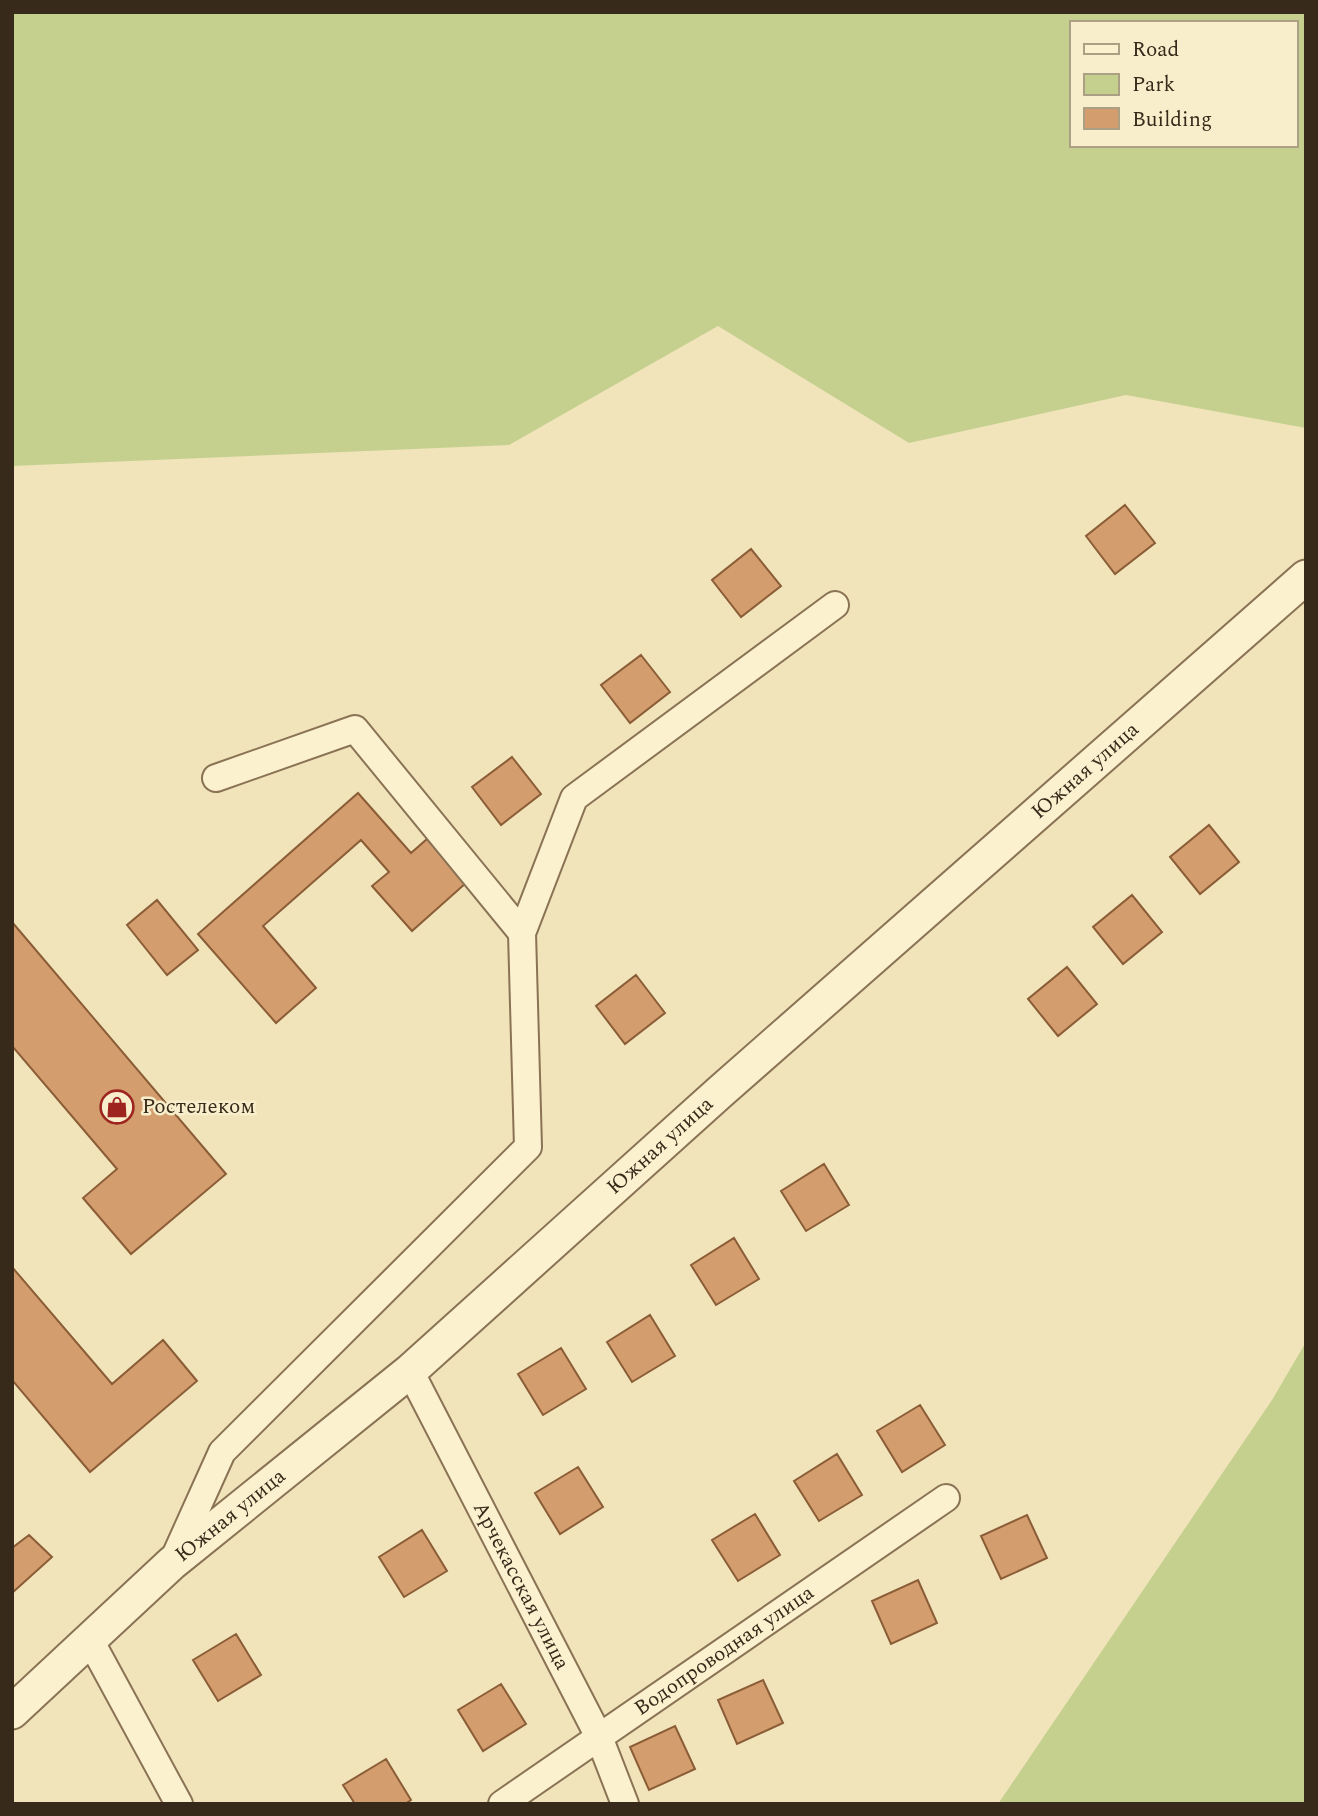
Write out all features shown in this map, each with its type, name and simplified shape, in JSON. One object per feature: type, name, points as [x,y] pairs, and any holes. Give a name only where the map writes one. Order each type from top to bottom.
[{"type":"street","name":"Южная улица","points":[[12,1712],[172,1563],[410,1371],[720,1092],[1306,577]]},
{"type":"street","points":[[172,1563],[222,1452],[528,1147],[522,933],[574,798],[835,605]]},
{"type":"street","points":[[216,778],[355,729],[522,933]]},
{"type":"street","name":"Арчекасская улица","points":[[410,1371],[599,1737],[625,1804]]},
{"type":"street","name":"Водопроводная улица","points":[[502,1804],[946,1498]]},
{"type":"street","points":[[90,1640],[180,1804]]},
{"type":"green space","points":[[12,12],[1306,12],[1306,428],[1126,395],[909,443],[718,326],[509,445],[12,466]]},
{"type":"green space","points":[[1306,1342],[1306,1804],[998,1804],[1272,1400]]},
{"type":"building","points":[[1125,505],[1155,543],[1115,574],[1086,536]]},
{"type":"building","points":[[751,549],[781,586],[741,617],[712,580]]},
{"type":"building","points":[[641,655],[670,692],[630,723],[601,685]]},
{"type":"building","points":[[512,757],[541,794],[501,825],[472,787]]},
{"type":"building","points":[[358,793],[411,853],[427,839],[466,883],[412,931],[372,886],[389,872],[361,840],[263,926],[316,988],[276,1023],[198,934]]},
{"type":"building","points":[[1209,825],[1239,862],[1200,894],[1170,857]]},
{"type":"building","points":[[1132,895],[1162,932],[1123,964],[1093,927]]},
{"type":"building","points":[[157,900],[198,950],[167,975],[127,925]]},
{"type":"building","name":"Ростелеком","points":[[12,922],[226,1174],[131,1254],[83,1198],[117,1169],[12,1046]]},
{"type":"building","points":[[1067,967],[1097,1004],[1058,1036],[1028,999]]},
{"type":"building","points":[[636,975],[665,1013],[625,1044],[596,1006]]},
{"type":"building","points":[[824,1164],[849,1205],[806,1231],[781,1191]]},
{"type":"building","points":[[734,1238],[759,1279],[716,1305],[691,1265]]},
{"type":"building","points":[[12,1267],[112,1384],[163,1340],[197,1381],[90,1472],[12,1380]]},
{"type":"building","points":[[650,1315],[675,1356],[632,1382],[607,1342]]},
{"type":"building","points":[[561,1348],[586,1389],[543,1415],[518,1374]]},
{"type":"building","points":[[920,1405],[945,1445],[902,1472],[877,1431]]},
{"type":"building","points":[[837,1454],[862,1495],[819,1521],[794,1481]]},
{"type":"building","points":[[578,1467],[603,1507],[560,1534],[535,1493]]},
{"type":"building","points":[[755,1514],[780,1555],[738,1581],[712,1540]]},
{"type":"building","points":[[1027,1515],[1047,1558],[1001,1579],[981,1536]]},
{"type":"building","points":[[422,1530],[447,1571],[404,1597],[379,1557]]},
{"type":"building","points":[[29,1535],[52,1557],[12,1593],[12,1548]]},
{"type":"building","points":[[918,1580],[937,1623],[891,1644],[872,1601]]},
{"type":"building","points":[[236,1634],[261,1675],[218,1701],[193,1660]]},
{"type":"building","points":[[763,1680],[783,1723],[737,1744],[718,1700]]},
{"type":"building","points":[[501,1684],[526,1724],[483,1751],[458,1710]]},
{"type":"building","points":[[675,1726],[695,1769],[649,1790],[630,1747]]},
{"type":"building","points":[[386,1759],[411,1800],[405,1804],[355,1804],[343,1785]]},
{"type":"place","name":"Ростелеком","points":[[117,1107]]}]
